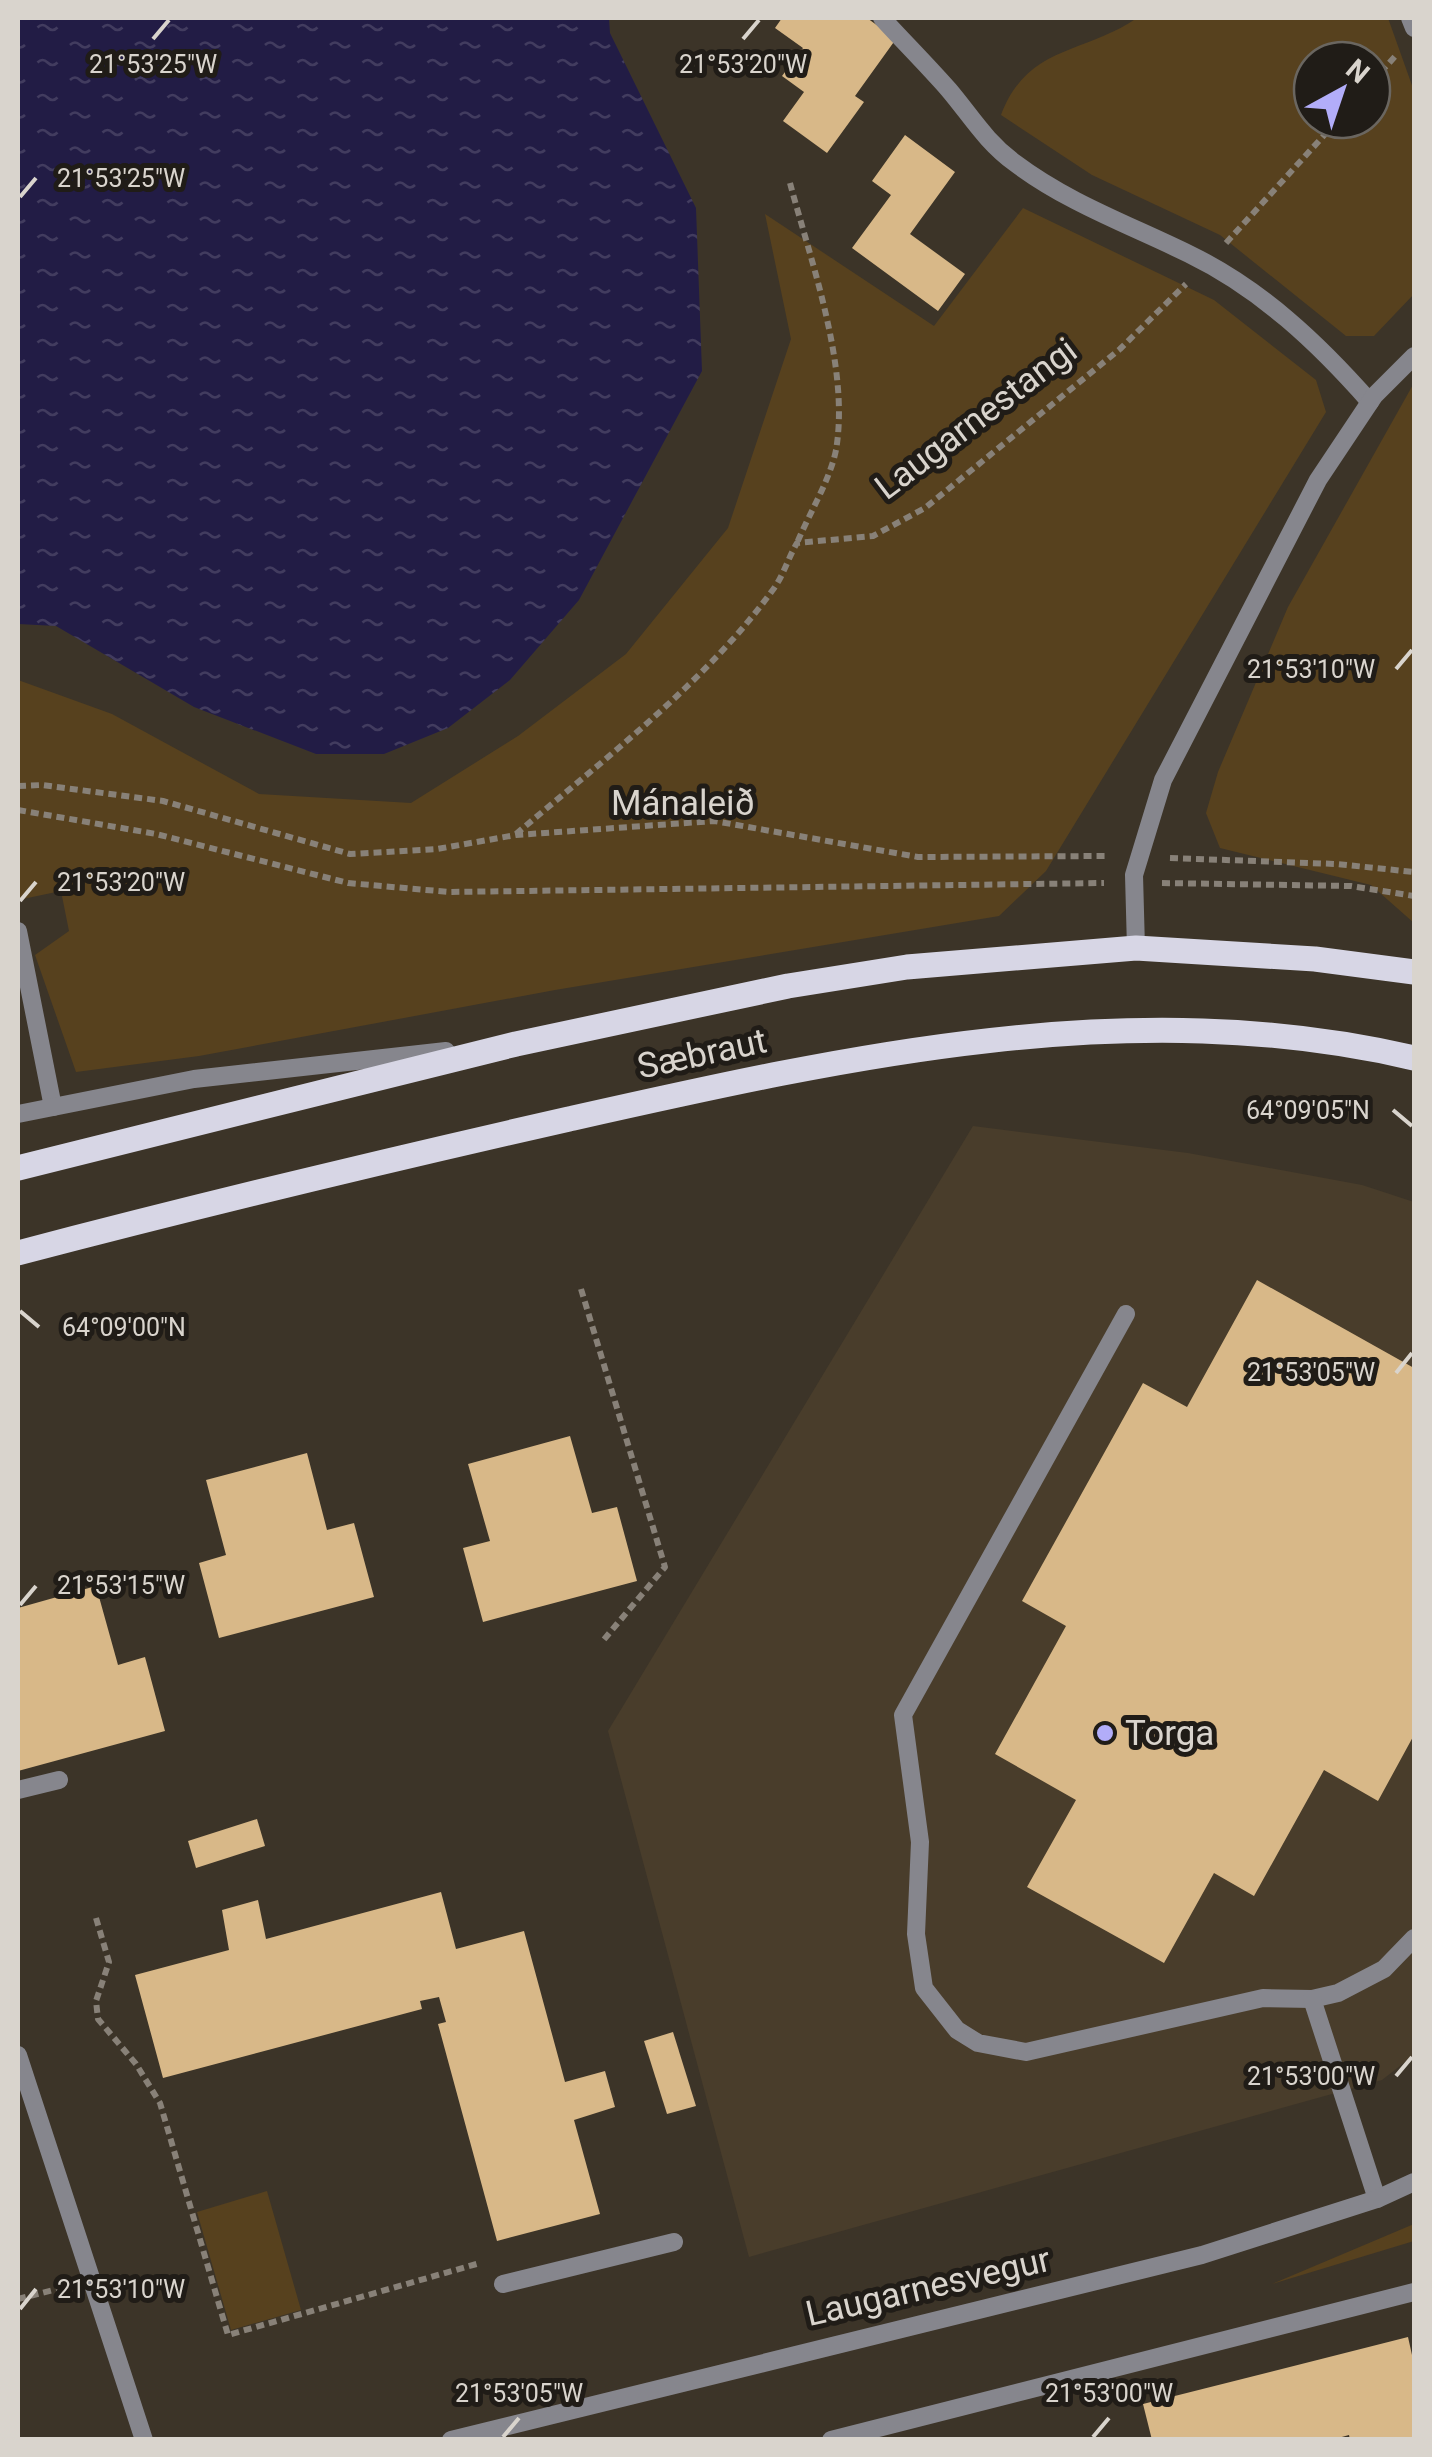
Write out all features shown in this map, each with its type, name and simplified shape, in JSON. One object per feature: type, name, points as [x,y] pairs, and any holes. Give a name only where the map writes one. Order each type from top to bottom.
[{"type":"main road","name":"Sæbraut","points":[[18,1168],[516,1044],[788,986],[907,967],[1136,948],[1314,959],[1414,972]]},
{"type":"main road","name":"Sæbraut","points":[[18,1253],[220,1200],[713,1086],[990,1038],[1111,1031],[1265,1034],[1414,1058]]},
{"type":"street","points":[[882,18],[952,94],[976,129],[1016,164],[1112,222],[1207,264],[1285,316],[1328,353],[1370,402]]},
{"type":"street","points":[[1410,18],[1414,28]]},
{"type":"street","points":[[1136,948],[1134,882],[1138,857],[1163,780],[1279,548],[1370,402],[1414,356]]},
{"type":"street","points":[[18,932],[52,1107]]},
{"type":"street","points":[[18,1114],[194,1079],[516,1044]]},
{"type":"street","points":[[1126,1314],[902,1715],[920,1842],[916,1934],[920,1974],[938,2011],[957,2030],[978,2043],[1026,2052],[1263,1998],[1312,1999],[1362,1983],[1384,1969],[1414,1938]]},
{"type":"street","points":[[18,1790],[59,1780]]},
{"type":"street","points":[[1312,1999],[1378,2199]]},
{"type":"street","points":[[18,2061],[144,2440]]},
{"type":"street","name":"Laugarnesvegur","points":[[451,2440],[1202,2255],[1378,2199],[1414,2182]]},
{"type":"street","points":[[503,2284],[674,2242]]},
{"type":"street","points":[[831,2440],[1414,2292]]},
{"type":"path","points":[[1392,60],[1404,46]]},
{"type":"path","name":"Laugarnestangi","points":[[797,543],[873,536],[925,508],[1120,349],[1207,264],[1320,140]]},
{"type":"path","points":[[516,835],[632,735],[718,652],[774,589],[836,452],[838,394],[822,303],[790,183]]},
{"type":"path","name":"Mánaleið","points":[[18,786],[42,784],[163,801],[350,854],[437,849],[516,835],[714,821],[918,857],[1138,857],[1337,864],[1414,872]]},
{"type":"path","points":[[18,810],[156,834],[348,883],[449,892],[1134,882],[1351,886],[1414,896]]},
{"type":"path","points":[[581,1290],[665,1567],[601,1643]]},
{"type":"path","points":[[96,1918],[109,1962],[96,2001],[98,2019],[136,2064],[160,2104],[228,2336],[491,2260]]},
{"type":"path","points":[[18,2299],[92,2281]]},
{"type":"shaded area","points":[[1137,18],[1388,18],[1414,91],[1414,294],[1374,336],[1346,336],[1220,235],[1092,175],[1001,115],[1026,75],[1059,54]]},
{"type":"shaded area","points":[[1023,208],[1214,300],[1316,380],[1326,412],[1046,871],[999,916],[555,990],[199,1056],[76,1072],[35,955],[69,931],[61,891],[18,900],[18,680],[112,714],[259,794],[411,803],[518,736],[626,654],[728,528],[791,339],[765,214],[934,326]]},
{"type":"shaded area","points":[[1414,383],[1414,923],[1371,885],[1220,848],[1206,813],[1218,772],[1288,607]]},
{"type":"shaded area","points":[[973,1126],[1188,1153],[1362,1185],[1414,1202],[1414,2055],[1382,2080],[749,2257],[608,1731]]},
{"type":"shaded area","points":[[267,2191],[301,2310],[231,2330],[197,2212]]},
{"type":"shaded area","points":[[1414,2224],[1414,2241],[1272,2284]]},
{"type":"water","points":[[18,18],[609,18],[610,33],[696,208],[702,371],[579,600],[510,680],[448,728],[384,754],[316,754],[194,707],[56,626],[18,624]]},
{"type":"building","points":[[782,18],[867,18],[896,39],[855,96],[864,102],[827,153],[783,121],[804,92],[782,76],[803,48],[775,28]]},
{"type":"building","points":[[905,135],[955,172],[910,234],[965,274],[938,311],[852,248],[891,195],[872,181]]},
{"type":"building","points":[[1257,1280],[1414,1368],[1414,1735],[1378,1801],[1324,1770],[1254,1896],[1214,1873],[1164,1963],[1027,1887],[1076,1800],[995,1754],[1066,1626],[1022,1601],[1143,1383],[1187,1407]]},
{"type":"building","points":[[570,1436],[592,1513],[617,1507],[637,1581],[483,1622],[463,1548],[490,1541],[468,1464]]},
{"type":"building","points":[[307,1453],[327,1530],[354,1523],[374,1597],[219,1638],[199,1563],[226,1555],[206,1480]]},
{"type":"building","points":[[96,1586],[118,1665],[145,1657],[165,1731],[18,1771],[18,1608]]},
{"type":"building","points":[[257,1819],[265,1846],[196,1868],[188,1841]]},
{"type":"building","points":[[441,1892],[456,1949],[524,1931],[565,2082],[605,2071],[615,2107],[574,2120],[600,2214],[497,2241],[438,2024],[446,2022],[439,1997],[420,2001],[422,2009],[163,2078],[135,1975],[229,1950],[222,1910],[258,1900],[266,1939]]},
{"type":"building","points":[[673,2032],[696,2106],[667,2114],[644,2041]]},
{"type":"building","points":[[1408,2337],[1414,2364],[1414,2440],[1350,2440],[1349,2435],[1331,2440],[1152,2440],[1143,2404]]},
{"type":"place","name":"Torga","points":[[1105,1733]]}]
